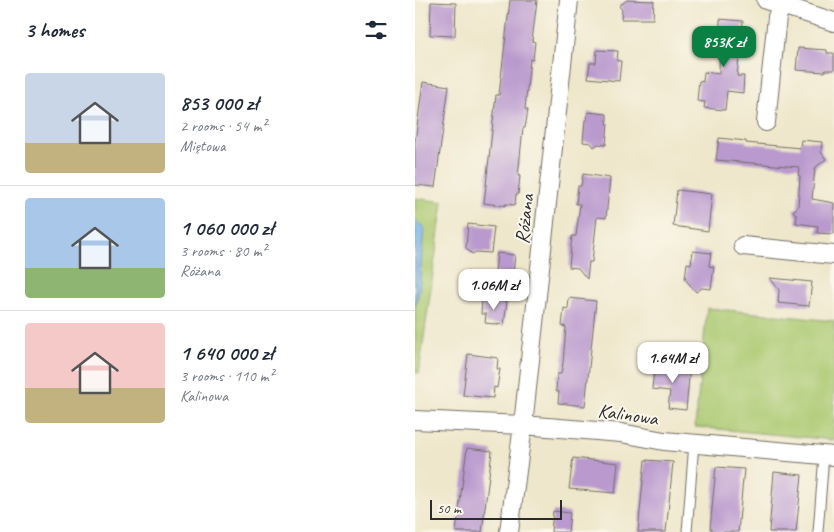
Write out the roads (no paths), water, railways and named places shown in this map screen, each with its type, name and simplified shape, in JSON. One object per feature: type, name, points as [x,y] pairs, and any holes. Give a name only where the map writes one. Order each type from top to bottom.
[{"type":"street","name":"Różana","points":[[509,532],[523,425],[569,0]]},
{"type":"street","points":[[766,122],[777,17],[774,3],[834,22]]},
{"type":"street","points":[[743,246],[834,255]]},
{"type":"street","name":"Kalinowa","points":[[415,420],[621,432],[664,441],[829,456]]},
{"type":"lane","points":[[687,532],[694,443]]},
{"type":"lane","points":[[818,532],[829,456]]},
{"type":"water","points":[[415,221],[424,227],[419,291],[415,307]]}]
